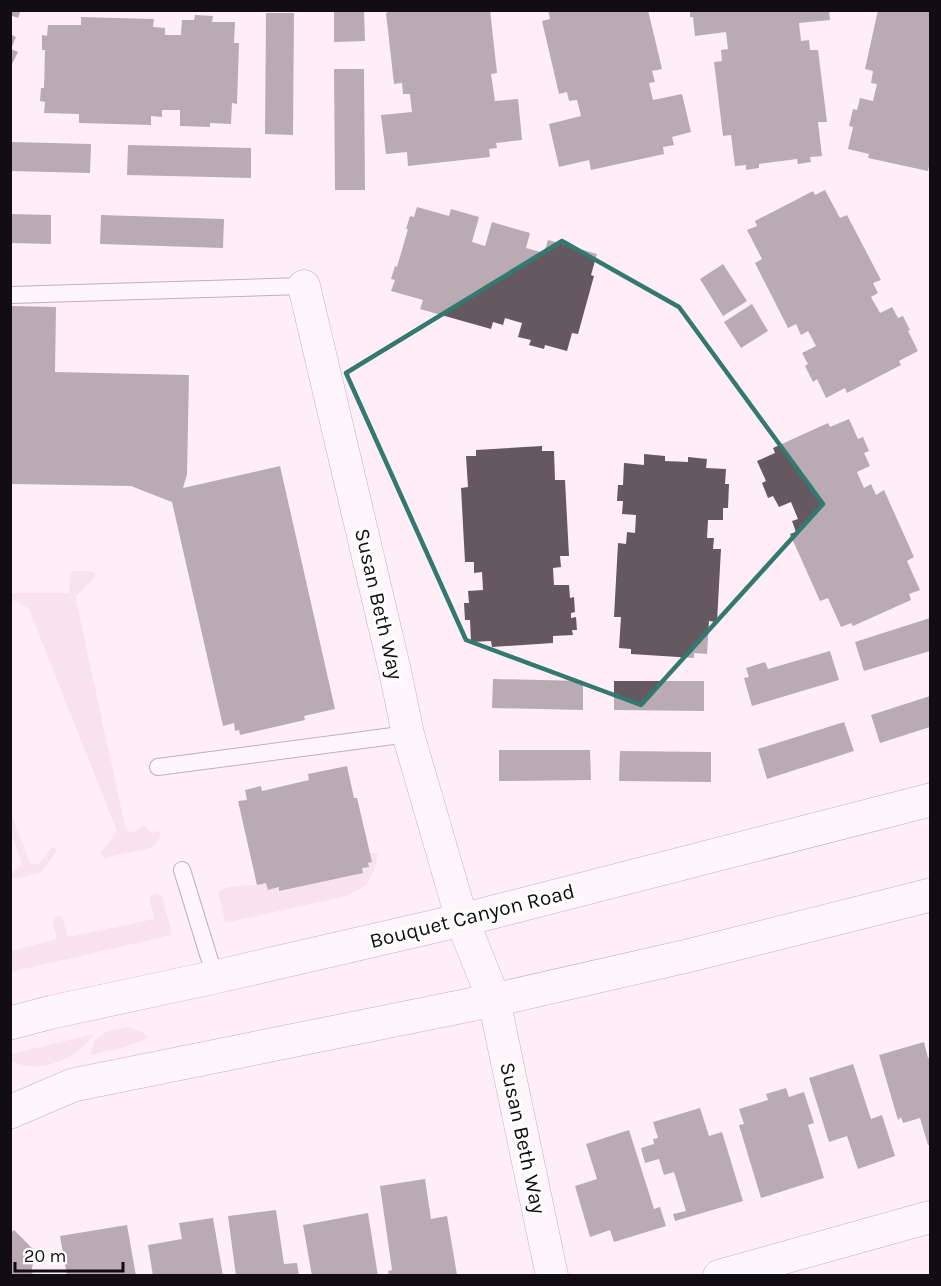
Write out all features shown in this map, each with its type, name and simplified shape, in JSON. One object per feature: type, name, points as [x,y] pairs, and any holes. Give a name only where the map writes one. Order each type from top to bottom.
[{"type":"main road","name":"Bouquet Canyon Road","points":[[10,1023],[462,920],[930,800]]},
{"type":"main road","points":[[10,1112],[73,1085],[494,1000],[687,956],[930,895]]},
{"type":"main road","points":[[462,920],[494,1000]]},
{"type":"street","name":"Susan Beth Way","points":[[304,286],[408,734],[462,920]]},
{"type":"street","name":"Susan Beth Way","points":[[494,1000],[552,1275]]},
{"type":"street","points":[[719,1275],[930,1217]]},
{"type":"lane","points":[[10,295],[304,286]]},
{"type":"lane","points":[[158,767],[408,734]]},
{"type":"lane","points":[[182,870],[215,977]]},
{"type":"highlighted area","points":[[562,241],[679,307],[823,504],[641,705],[466,640],[346,373]]},
{"type":"shaded area","points":[[74,571],[95,573],[95,577],[76,596],[76,600],[125,826],[133,833],[144,825],[152,834],[155,831],[160,832],[160,838],[152,848],[104,858],[101,852],[116,833],[116,829],[29,609],[14,600],[11,605],[11,593],[69,593],[70,573]]},
{"type":"shaded area","points":[[11,813],[30,863],[38,865],[51,848],[57,851],[41,873],[12,877],[12,873],[22,864],[11,833]]},
{"type":"shaded area","points":[[370,853],[378,853],[375,869],[366,885],[347,896],[225,923],[219,891],[230,887],[266,883],[268,890],[279,887],[279,890],[368,867]]},
{"type":"shaded area","points":[[155,893],[162,896],[172,935],[11,972],[11,951],[57,939],[52,922],[56,916],[62,916],[68,937],[154,919],[150,896]]},
{"type":"shaded area","points":[[127,1027],[141,1031],[149,1038],[121,1048],[90,1055],[94,1041],[107,1031]]},
{"type":"shaded area","points":[[94,1034],[78,1051],[45,1066],[21,1065],[11,1060],[11,1054]]},
{"type":"building","points":[[10,10],[21,10],[18,18],[10,15]]},
{"type":"building","points":[[334,10],[364,10],[365,41],[334,42]]},
{"type":"building","points":[[393,10],[490,10],[497,73],[491,74],[495,101],[518,99],[522,140],[496,143],[497,148],[489,149],[490,157],[408,166],[407,152],[386,154],[381,115],[412,112],[410,94],[403,94],[402,83],[394,84],[386,13]]},
{"type":"building","points":[[548,10],[648,10],[662,69],[652,71],[655,82],[649,83],[653,100],[682,94],[691,132],[672,137],[674,145],[663,147],[664,154],[591,170],[589,160],[559,167],[549,124],[581,116],[577,100],[569,101],[567,92],[559,94],[542,21],[550,19]]},
{"type":"building","points":[[690,10],[829,10],[830,20],[799,23],[801,41],[809,40],[810,50],[818,50],[827,122],[818,122],[822,156],[810,157],[811,162],[798,164],[797,159],[759,164],[759,168],[746,170],[746,165],[735,166],[731,135],[723,136],[714,62],[722,61],[721,50],[728,49],[726,32],[695,36]]},
{"type":"building","points":[[878,10],[930,10],[930,167],[928,171],[868,158],[869,154],[848,149],[853,127],[849,126],[853,109],[857,110],[860,98],[873,101],[877,84],[871,83],[873,71],[865,69]]},
{"type":"building","points":[[266,13],[294,13],[293,135],[265,134]]},
{"type":"building","points":[[195,15],[213,16],[212,22],[235,22],[234,43],[239,43],[237,104],[232,103],[231,124],[210,123],[210,127],[180,126],[180,110],[162,110],[162,117],[151,116],[151,125],[79,123],[79,114],[44,113],[45,102],[40,101],[41,88],[44,88],[45,50],[42,50],[42,35],[47,36],[48,25],[81,25],[81,17],[154,19],[153,27],[165,28],[165,35],[181,35],[182,20],[194,20]]},
{"type":"building","points":[[10,34],[16,37],[11,49],[18,52],[10,68]]},
{"type":"building","points":[[334,69],[364,69],[365,190],[335,190]]},
{"type":"building","points":[[10,142],[91,144],[90,173],[10,171]]},
{"type":"building","points":[[128,145],[251,148],[251,178],[127,175]]},
{"type":"building","points":[[825,190],[840,218],[847,215],[881,280],[873,283],[878,293],[871,297],[880,313],[892,307],[898,318],[903,316],[918,351],[899,361],[901,365],[847,393],[845,388],[826,398],[817,379],[813,382],[805,366],[808,364],[802,353],[816,346],[808,331],[801,335],[796,324],[788,328],[755,263],[762,259],[747,230],[757,226],[755,221],[813,191],[815,195]]},
{"type":"building","points":[[417,207],[449,216],[451,209],[479,217],[472,242],[485,246],[492,222],[530,233],[526,248],[544,253],[548,240],[597,254],[591,275],[594,276],[578,334],[572,333],[567,351],[545,345],[544,349],[529,345],[531,340],[518,337],[522,323],[505,318],[503,325],[493,322],[491,329],[420,309],[423,300],[391,291],[395,280],[391,279],[395,266],[397,267],[410,216],[414,217]]},
{"type":"building","points":[[10,214],[51,215],[51,244],[10,243]]},
{"type":"building","points":[[101,215],[224,219],[223,248],[100,244]]},
{"type":"building","points":[[723,264],[747,301],[723,316],[700,279]]},
{"type":"building","points":[[752,304],[768,331],[741,348],[724,322]]},
{"type":"building","points":[[10,306],[56,307],[55,372],[189,375],[187,474],[183,488],[280,466],[335,709],[304,716],[305,720],[240,735],[239,730],[235,731],[234,723],[223,726],[172,502],[131,486],[10,484]]},
{"type":"building","points":[[849,419],[858,439],[863,437],[869,451],[864,453],[870,466],[857,472],[864,488],[871,484],[876,495],[884,490],[914,557],[907,561],[920,590],[909,594],[911,600],[853,626],[851,623],[841,627],[828,598],[820,601],[790,534],[796,532],[792,521],[798,519],[791,502],[779,507],[773,496],[768,498],[762,483],[766,481],[757,461],[775,453],[773,448],[828,423],[830,427]]},
{"type":"building","points":[[542,446],[542,451],[554,451],[555,480],[565,480],[569,556],[560,556],[561,567],[553,568],[554,585],[569,585],[570,598],[574,597],[575,612],[571,613],[571,618],[576,617],[577,630],[572,630],[573,635],[553,636],[553,643],[492,647],[491,641],[471,642],[470,620],[465,620],[464,603],[469,603],[468,591],[483,590],[482,572],[474,573],[474,562],[465,562],[461,488],[468,487],[466,456],[476,456],[476,450]]},
{"type":"building","points":[[644,454],[665,456],[665,461],[688,462],[688,457],[707,459],[706,468],[726,469],[725,484],[729,484],[728,508],[723,508],[723,520],[708,520],[707,538],[714,538],[713,549],[721,549],[717,622],[709,621],[707,654],[694,653],[694,658],[631,654],[631,649],[619,648],[621,617],[614,617],[618,543],[626,544],[627,532],[635,533],[636,515],[622,514],[623,501],[617,501],[618,485],[623,485],[624,463],[644,465]]},
{"type":"building","points":[[930,618],[930,651],[864,671],[855,642]]},
{"type":"building","points":[[830,651],[839,680],[752,706],[744,678],[749,677],[746,668],[765,662],[768,669]]},
{"type":"building","points":[[493,679],[583,681],[583,710],[492,708]]},
{"type":"building","points":[[614,681],[704,681],[704,711],[614,710]]},
{"type":"building","points":[[930,696],[930,727],[880,743],[871,715]]},
{"type":"building","points":[[844,722],[854,751],[767,779],[758,749]]},
{"type":"building","points":[[499,750],[590,750],[591,780],[499,781]]},
{"type":"building","points":[[620,751],[711,752],[711,782],[619,781]]},
{"type":"building","points":[[347,766],[372,862],[368,863],[369,867],[362,868],[363,873],[279,891],[279,887],[268,890],[266,883],[257,885],[238,801],[247,800],[245,790],[261,786],[262,791],[309,780],[308,774]]},
{"type":"building","points":[[924,1042],[928,1058],[930,1057],[930,1145],[928,1145],[920,1118],[903,1123],[901,1117],[898,1120],[879,1055]]},
{"type":"building","points":[[853,1064],[871,1119],[882,1115],[895,1156],[858,1169],[847,1136],[829,1142],[809,1078]]},
{"type":"building","points":[[786,1088],[789,1097],[804,1092],[814,1123],[808,1125],[824,1178],[761,1198],[739,1125],[744,1124],[739,1109],[768,1100],[766,1094]]},
{"type":"building","points":[[700,1108],[709,1136],[722,1132],[743,1201],[675,1221],[673,1214],[686,1211],[674,1172],[664,1175],[659,1159],[645,1163],[641,1148],[654,1144],[653,1139],[658,1138],[653,1122]]},
{"type":"building","points":[[629,1130],[654,1209],[660,1207],[666,1226],[614,1242],[610,1230],[590,1237],[575,1186],[597,1179],[586,1144]]},
{"type":"building","points":[[425,1179],[431,1219],[447,1216],[457,1275],[389,1276],[388,1271],[392,1270],[380,1186]]},
{"type":"building","points":[[276,1210],[284,1264],[297,1263],[299,1276],[236,1276],[228,1216]]},
{"type":"building","points":[[368,1213],[378,1276],[312,1276],[303,1225]]},
{"type":"building","points":[[213,1218],[223,1276],[153,1276],[148,1245],[182,1239],[179,1223]]},
{"type":"building","points":[[127,1225],[136,1276],[67,1276],[60,1236]]},
{"type":"building","points":[[14,1230],[36,1252],[31,1272],[35,1276],[10,1276],[10,1234]]}]
